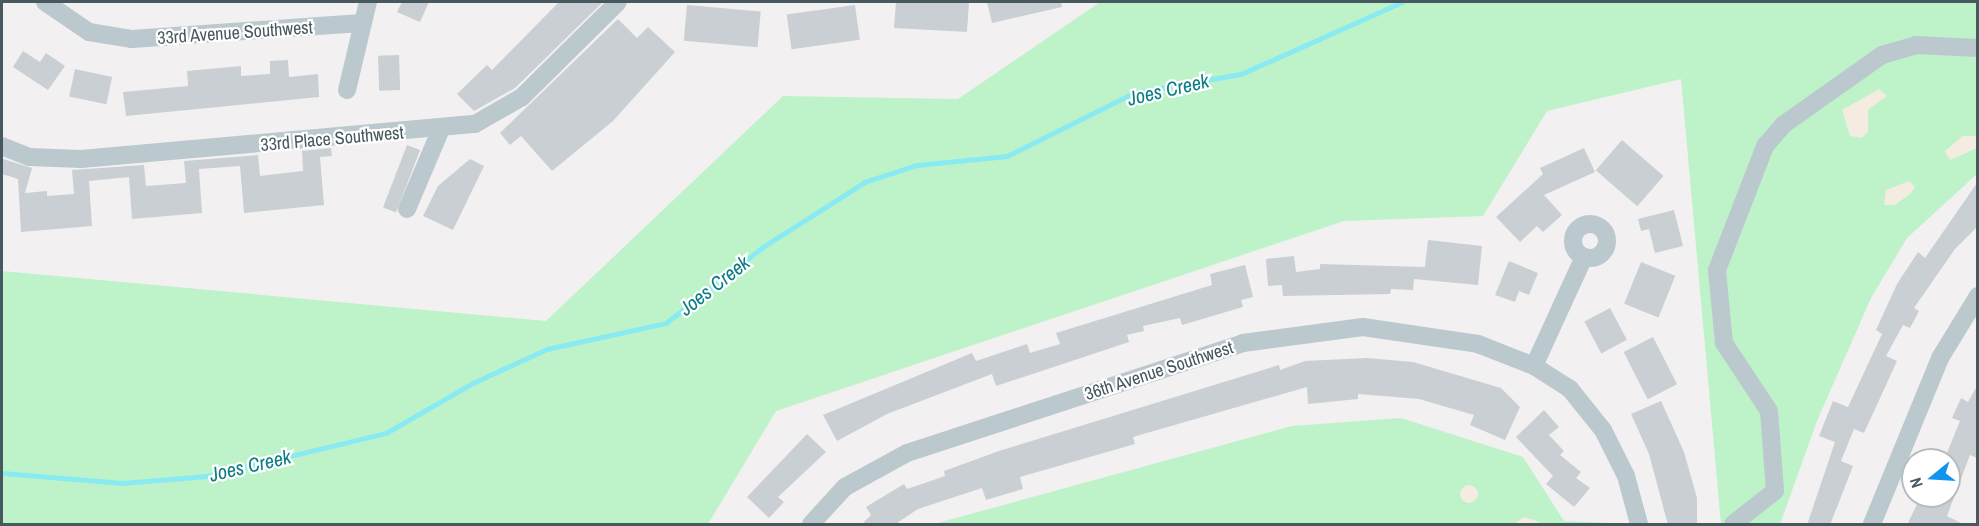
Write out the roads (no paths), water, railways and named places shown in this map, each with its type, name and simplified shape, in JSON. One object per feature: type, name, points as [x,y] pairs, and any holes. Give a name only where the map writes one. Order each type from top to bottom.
[{"type":"street","name":"33rd Avenue Southwest","points":[[45,2],[73,24],[109,37],[156,40],[361,23]]},
{"type":"street","points":[[347,90],[361,23],[368,2]]},
{"type":"street","name":"33rd Place Southwest","points":[[2,146],[29,157],[81,159],[441,129],[480,123],[505,110],[618,2]]},
{"type":"street","points":[[1732,525],[1775,491],[1769,411],[1724,343],[1717,270],[1765,146],[1783,125],[1882,56],[1916,45],[1977,48]]},
{"type":"street","points":[[407,209],[441,129]]},
{"type":"street","points":[[1534,366],[1584,257]]},
{"type":"street","points":[[1872,525],[1940,358],[1977,296]]},
{"type":"street","name":"36th Avenue Southwest","points":[[811,525],[845,487],[907,453],[1244,343],[1363,327],[1478,344],[1534,366],[1570,389],[1603,430],[1626,476],[1639,525]]},
{"type":"waterway","name":"Joes Creek","points":[[2,473],[123,483],[207,476],[386,433],[473,383],[547,349],[666,323],[763,247],[865,182],[917,165],[1007,156],[1134,93],[1241,74],[1402,2]]}]
